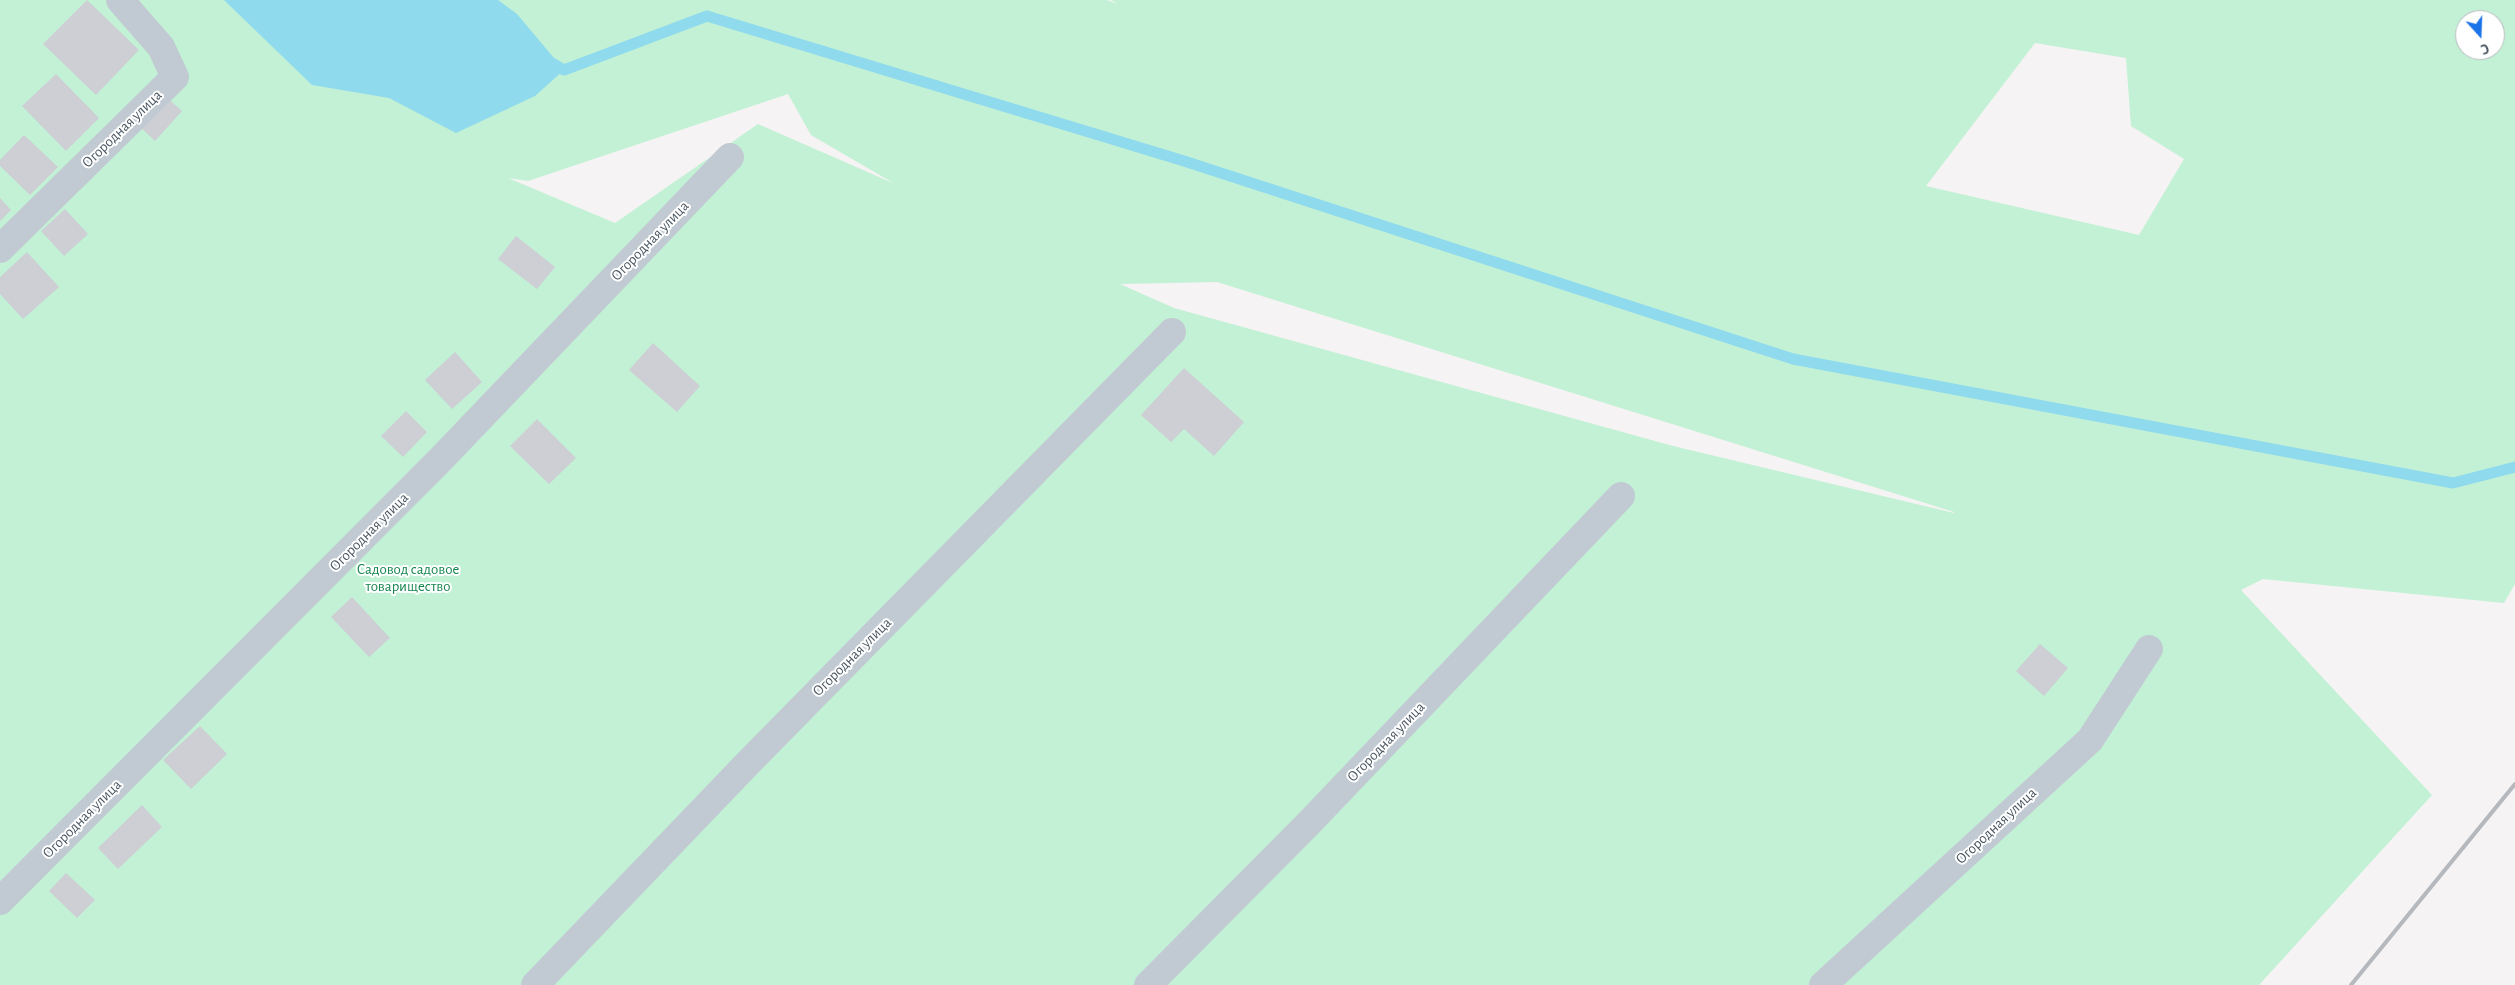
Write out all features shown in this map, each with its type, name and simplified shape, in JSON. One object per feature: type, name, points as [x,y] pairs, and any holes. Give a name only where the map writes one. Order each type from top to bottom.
[{"type":"street","name":"Огородная улица","points":[[0,249],[175,77],[161,47],[120,0]]},
{"type":"street","name":"Огородная улица","points":[[0,901],[441,459],[730,157]]},
{"type":"street","name":"Огородная улица","points":[[535,985],[749,762],[1172,332]]},
{"type":"street","name":"Огородная улица","points":[[1148,985],[1309,823],[1621,496]]},
{"type":"street","name":"Огородная улица","points":[[1823,985],[2090,740],[2149,649]]},
{"type":"green space","name":"Садовод садовое товарищество","points":[[0,0],[247,0],[239,14],[428,0],[1107,0],[1118,4],[1111,0],[2515,0],[2515,584],[2504,603],[2263,579],[2241,590],[2432,795],[2259,985],[0,985]],"holes":[[[2035,43],[2126,58],[2131,126],[2184,159],[2139,235],[1926,186]],[[788,94],[811,135],[895,184],[758,124],[615,223],[508,178],[528,181]],[[1217,282],[1954,512],[1954,513],[1673,446],[1174,308],[1120,284]]]},
{"type":"water","points":[[224,0],[498,0],[517,14],[564,70],[535,96],[456,133],[389,98],[312,85]]},
{"type":"building","points":[[87,0],[139,50],[96,95],[43,44]]},
{"type":"building","points":[[56,74],[99,118],[66,151],[22,106]]},
{"type":"building","points":[[165,96],[182,111],[155,141],[138,125]]},
{"type":"building","points":[[24,135],[58,167],[30,195],[0,166],[0,160]]},
{"type":"building","points":[[0,198],[11,210],[0,221]]},
{"type":"building","points":[[65,209],[88,234],[64,256],[41,231]]},
{"type":"building","points":[[516,236],[555,267],[537,289],[498,259]]},
{"type":"building","points":[[27,252],[59,287],[23,319],[0,294],[0,277]]},
{"type":"building","points":[[653,343],[700,386],[677,412],[629,370]]},
{"type":"building","points":[[455,352],[482,382],[452,409],[425,380]]},
{"type":"building","points":[[1184,368],[1244,422],[1214,456],[1184,429],[1171,442],[1141,415]]},
{"type":"building","points":[[406,411],[427,432],[403,457],[381,436]]},
{"type":"building","points":[[537,419],[576,458],[549,484],[510,446]]},
{"type":"building","points":[[352,597],[390,638],[369,657],[331,617]]},
{"type":"building","points":[[2040,644],[2068,668],[2044,696],[2016,671]]},
{"type":"building","points":[[200,726],[227,754],[191,789],[163,760]]},
{"type":"building","points":[[142,805],[162,827],[118,869],[98,848]]},
{"type":"building","points":[[66,873],[95,900],[77,918],[49,891]]},
{"type":"waterway","points":[[552,63],[564,70],[707,16],[1184,161],[1793,359],[2453,483],[2515,467]]},
{"type":"railway","points":[[2351,985],[2515,784]]}]
